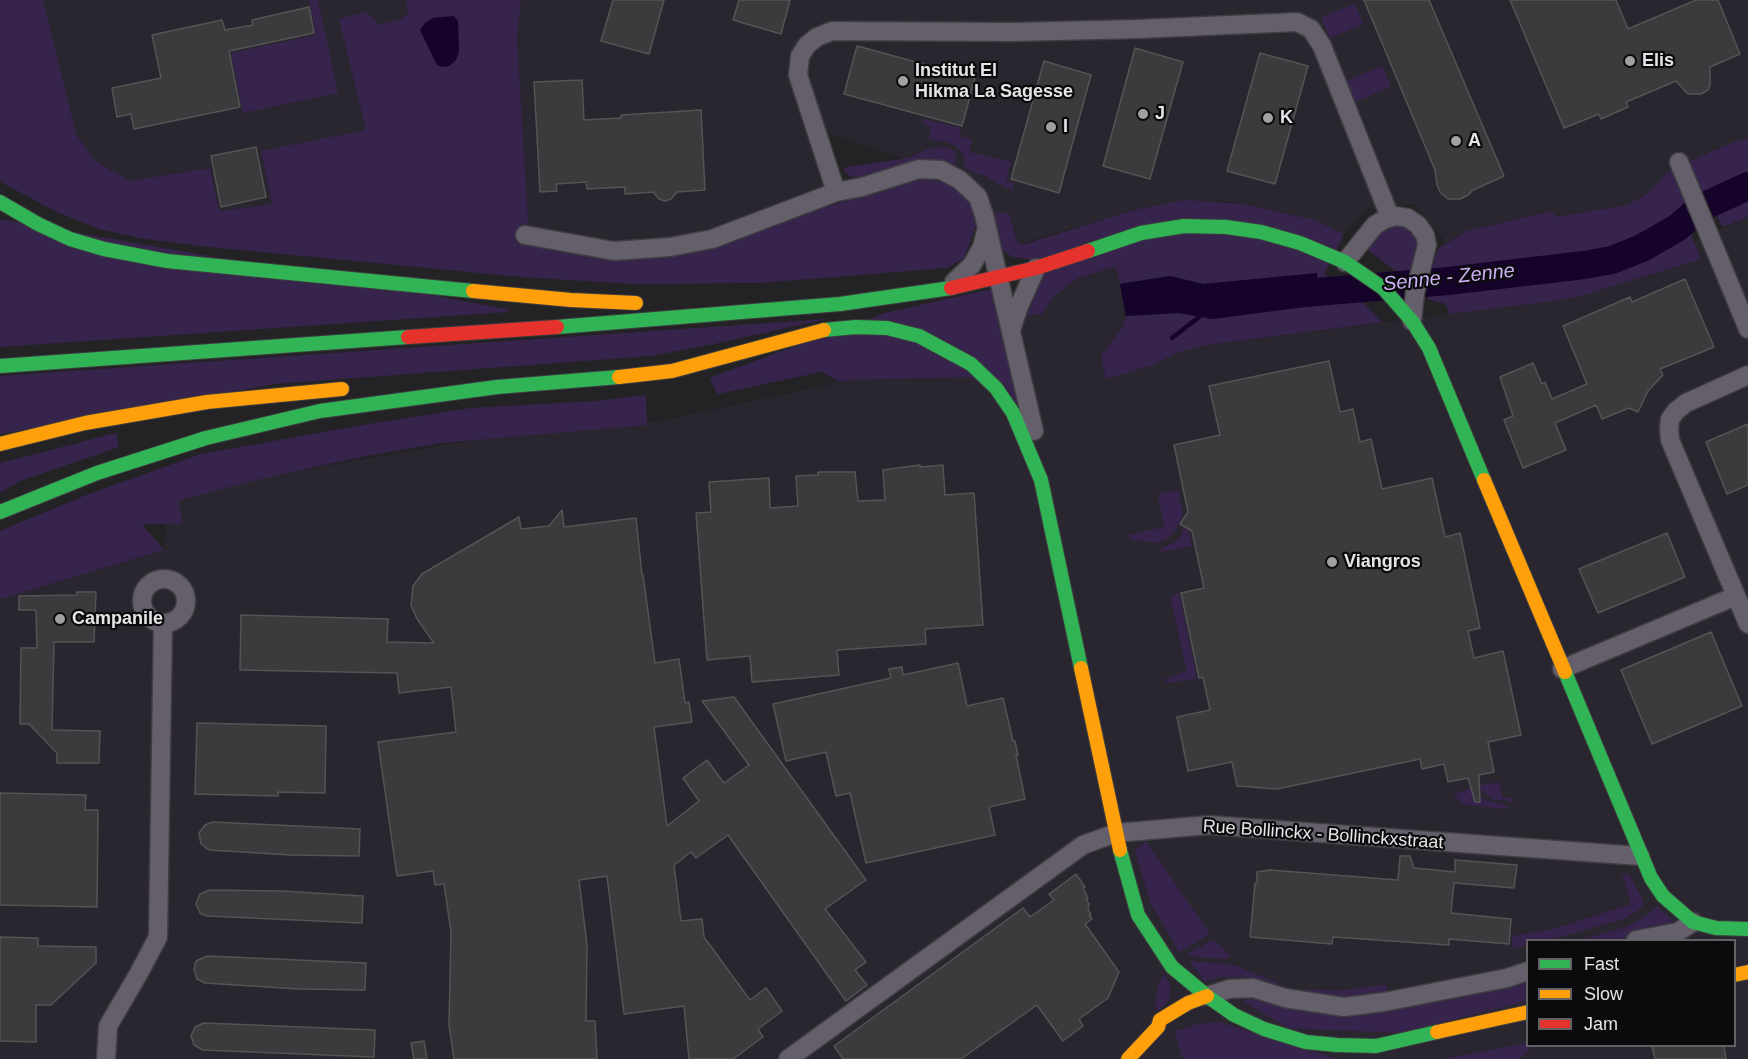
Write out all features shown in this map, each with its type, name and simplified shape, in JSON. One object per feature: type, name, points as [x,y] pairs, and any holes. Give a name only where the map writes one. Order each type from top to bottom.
[{"type":"main road","points":[[0,202],[70,239],[104,249],[167,261],[571,300],[652,305],[709,313]]},
{"type":"main road","points":[[0,366],[492,332],[840,304],[941,290],[1000,277],[1036,268],[1141,234],[1184,226],[1226,227],[1261,232],[1300,243],[1345,262],[1383,288],[1412,321],[1429,348],[1651,878],[1663,896],[1693,922],[1716,928],[1748,929]]},
{"type":"main road","points":[[385,388],[497,387],[588,381],[672,371],[820,330],[856,327],[887,328],[919,336],[945,349],[971,364],[996,388],[1013,413],[1041,480],[1116,833],[1138,915],[1172,967],[1234,1015],[1264,1029],[1306,1042],[1376,1046],[1526,1012]]},
{"type":"main road","points":[[0,512],[97,473],[206,438],[320,411],[497,387]]},
{"type":"main road","points":[[0,444],[85,423],[207,402],[352,388]]},
{"type":"main road","points":[[1172,967],[1177,991],[1173,1011]]},
{"type":"main road","points":[[1128,1059],[1158,1028],[1160,1020],[1173,1011],[1207,996]]},
{"type":"main road","points":[[1214,1015],[1234,1015]]},
{"type":"main road","points":[[1158,1028],[1167,1029],[1184,1022]]},
{"type":"street","points":[[836,192],[798,75],[800,56],[807,45],[817,37],[832,31],[1013,32],[1297,22],[1311,29],[1322,46],[1390,217]]},
{"type":"street","points":[[1681,167],[1748,329]]},
{"type":"street","points":[[525,235],[614,251],[670,247],[712,238],[836,192],[862,187],[919,169],[941,170],[960,180],[978,197],[1000,277],[1010,332],[1039,450],[1041,480]]},
{"type":"street","points":[[1345,262],[1375,225],[1390,217],[1408,218],[1418,225],[1427,241],[1415,293],[1412,321]]},
{"type":"street","points":[[941,290],[961,278],[972,265],[982,247],[987,226]]},
{"type":"street","points":[[1010,332],[1036,268]]},
{"type":"street","points":[[1748,375],[1686,403],[1670,419],[1668,429],[1670,440],[1748,624]]},
{"type":"street","points":[[1562,669],[1736,596]]},
{"type":"street","points":[[106,1059],[108,1026],[140,973],[158,937],[164,624]]},
{"type":"street","name":"Rue Bollinckx - Bollinckxstraat","points":[[788,1059],[1083,845],[1116,833],[1209,825],[1641,856]]},
{"type":"street","points":[[1641,939],[1678,932],[1693,922]]},
{"type":"street","points":[[1687,939],[1693,922]]},
{"type":"street","points":[[1207,996],[1229,989],[1253,988],[1285,998],[1344,1006],[1384,1002],[1507,978],[1526,971]]},
{"type":"shaded area","points":[[0,0],[43,0],[76,134],[94,160],[129,181],[210,168],[219,211],[272,204],[261,151],[366,130],[339,19],[366,12],[379,25],[400,19],[408,13],[406,0],[521,0],[517,38],[528,219],[525,245],[615,256],[769,226],[923,179],[947,182],[961,193],[971,205],[976,225],[964,258],[947,268],[759,283],[634,284],[521,277],[138,238],[99,229],[55,211],[6,185],[0,179]],"holes":[[[447,17],[437,65],[429,47],[433,18]]]},
{"type":"shaded area","points":[[43,0],[406,0],[408,12],[400,19],[379,25],[340,19],[366,130],[262,151],[272,204],[219,211],[210,168],[129,181],[94,160],[76,134]]},
{"type":"shaded area","points":[[309,0],[318,0],[338,93],[243,113],[231,53],[316,35]]},
{"type":"shaded area","points":[[521,0],[1748,0],[1748,138],[1671,169],[1647,194],[1627,205],[1556,217],[1552,211],[1466,231],[1446,243],[1415,204],[1368,209],[1344,234],[1315,220],[1245,204],[1217,201],[1134,210],[1019,244],[1009,213],[993,213],[986,195],[967,174],[957,169],[914,162],[803,125],[829,206],[769,226],[615,256],[525,245],[528,219],[517,38]]},
{"type":"shaded area","points":[[1355,4],[1363,24],[1330,38],[1321,17]]},
{"type":"shaded area","points":[[454,16],[458,21],[459,52],[456,60],[449,66],[442,67],[437,65],[420,30],[433,18]]},
{"type":"shaded area","points":[[1382,66],[1391,87],[1355,102],[1346,81]]},
{"type":"shaded area","points":[[923,119],[961,128],[960,136],[972,139],[969,152],[1011,162],[1006,181],[1014,183],[1012,191],[985,176],[964,168],[964,156],[957,147],[929,139],[931,127],[922,124]]},
{"type":"shaded area","points":[[1748,138],[1748,217],[1723,227],[1715,212],[1689,229],[1701,259],[1577,297],[1545,302],[1449,314],[1446,304],[1427,299],[1427,287],[1439,248],[1466,231],[1552,211],[1556,217],[1627,205],[1647,194],[1671,169]]},
{"type":"shaded area","points":[[946,147],[955,151],[957,169],[863,179],[850,176],[843,169],[908,158],[930,148]]},
{"type":"shaded area","points":[[1185,200],[1244,204],[1315,220],[1344,234],[1324,274],[1353,293],[1383,322],[1207,345],[1182,351],[1150,366],[1106,379],[1101,356],[1122,328],[1126,316],[1179,313],[1213,319],[1317,274],[1203,284],[1170,276],[1120,284],[1116,266],[1076,279],[1052,298],[1042,314],[1021,316],[1029,259],[1012,257],[1004,251],[1000,244],[993,213],[1009,213],[1019,244],[1025,244],[1134,210]]},
{"type":"shaded area","points":[[1748,217],[1748,1059],[0,1059],[0,599],[164,550],[167,494],[535,429],[655,422],[851,380],[971,377],[1004,319],[1042,314],[1052,298],[1076,279],[1117,266],[1126,316],[1122,328],[1101,356],[1106,379],[1150,366],[1182,351],[1207,345],[1545,302],[1701,258],[1694,241]]},
{"type":"shaded area","points":[[0,219],[508,309],[508,312],[0,347]]},
{"type":"shaded area","points":[[1395,225],[1407,229],[1417,239],[1418,249],[1414,266],[1402,276],[1364,247],[1374,233]]},
{"type":"shaded area","points":[[1317,273],[1320,305],[1213,319],[1179,313],[1126,316],[1120,284],[1170,276],[1203,284]]},
{"type":"shaded area","points":[[996,288],[1023,417],[971,377],[841,382],[821,372],[718,394],[709,378],[885,313]]},
{"type":"shaded area","points":[[827,319],[651,356],[275,384],[0,434],[0,376]]},
{"type":"shaded area","points":[[646,395],[647,425],[441,443],[356,458],[187,498],[178,502],[183,524],[142,524],[164,550],[0,599],[0,531],[86,495],[201,454],[471,408],[596,401]]},
{"type":"shaded area","points":[[116,433],[119,447],[20,481],[0,493],[0,463]]},
{"type":"shaded area","points":[[1178,490],[1183,515],[1176,529],[1167,539],[1156,543],[1130,540],[1129,535],[1164,527],[1158,494]]},
{"type":"shaded area","points":[[1188,528],[1192,546],[1161,552],[1160,549],[1175,542],[1181,536],[1183,529]]},
{"type":"shaded area","points":[[1179,593],[1197,678],[1169,683],[1163,680],[1187,671],[1170,596]]},
{"type":"shaded area","points":[[1499,782],[1503,798],[1512,797],[1513,804],[1506,800],[1495,800],[1479,789],[1481,785]]},
{"type":"shaded area","points":[[1473,788],[1484,800],[1509,806],[1505,809],[1466,805],[1455,798],[1454,795]]},
{"type":"shaded area","points":[[1146,841],[1210,934],[1179,952],[1150,902],[1135,851]]},
{"type":"shaded area","points":[[1622,874],[1629,874],[1644,903],[1639,910],[1621,920],[1552,939],[1526,939],[1526,945],[1513,949],[1512,936],[1554,929],[1631,904]]},
{"type":"shaded area","points":[[1657,906],[1672,921],[1666,928],[1619,939],[1583,939],[1626,927],[1642,919]]},
{"type":"shaded area","points":[[1213,940],[1231,956],[1226,959],[1188,956],[1187,954]]},
{"type":"shaded area","points":[[1190,961],[1234,965],[1278,983],[1277,986],[1246,977],[1221,977],[1204,981]]},
{"type":"shaded area","points":[[1164,975],[1170,985],[1170,993],[1168,1001],[1158,1011],[1155,1006],[1158,984]]},
{"type":"shaded area","points":[[1526,983],[1526,1001],[1399,1033],[1289,1028],[1244,1002],[1254,998],[1337,1014],[1382,1011]]},
{"type":"shaded area","points":[[1386,985],[1388,994],[1331,999],[1305,994],[1306,989],[1335,991]]},
{"type":"shaded area","points":[[1219,1022],[1338,1059],[1183,1059],[1176,1031],[1198,1024]]},
{"type":"shaded area","points":[[1526,1043],[1526,1047],[1531,1047],[1518,1059],[1443,1059]]},
{"type":"building","points":[[613,0],[664,0],[649,54],[601,41]]},
{"type":"building","points":[[739,0],[790,0],[781,34],[733,20]]},
{"type":"building","points":[[1364,0],[1429,0],[1504,176],[1473,190],[1460,199],[1448,199],[1440,192],[1435,170]]},
{"type":"building","name":"Elis","points":[[1510,0],[1616,0],[1628,29],[1696,0],[1718,0],[1740,54],[1710,67],[1710,85],[1708,90],[1701,94],[1688,94],[1676,81],[1626,102],[1628,107],[1601,119],[1599,114],[1564,128]]},
{"type":"building","points":[[309,7],[314,33],[229,51],[240,107],[134,129],[131,114],[117,117],[112,88],[161,78],[152,35],[222,20],[225,30],[253,25],[252,20]]},
{"type":"building","points":[[857,46],[975,78],[962,126],[844,94]]},
{"type":"building","name":"J","points":[[1135,48],[1183,62],[1150,179],[1103,166]]},
{"type":"building","name":"K","points":[[1260,53],[1308,66],[1275,184],[1227,171]]},
{"type":"building","name":"I","points":[[1044,61],[1091,75],[1059,193],[1011,179]]},
{"type":"building","points":[[582,80],[584,120],[621,118],[621,115],[701,110],[705,190],[677,192],[671,199],[665,201],[659,199],[653,192],[625,194],[625,187],[587,189],[586,182],[556,184],[557,191],[540,192],[534,82]]},
{"type":"building","points":[[256,147],[266,197],[221,207],[211,156]]},
{"type":"building","points":[[1685,279],[1714,347],[1660,369],[1663,375],[1648,391],[1638,412],[1629,408],[1602,419],[1596,405],[1555,423],[1566,450],[1523,468],[1504,420],[1513,416],[1500,377],[1533,363],[1542,384],[1545,382],[1552,399],[1587,384],[1563,326],[1630,297],[1632,302]]},
{"type":"building","name":"Viangros","points":[[1329,361],[1340,412],[1353,409],[1360,442],[1371,439],[1382,489],[1432,478],[1445,537],[1460,533],[1480,628],[1468,631],[1474,658],[1503,651],[1521,735],[1488,742],[1494,772],[1479,775],[1480,802],[1475,802],[1468,778],[1448,782],[1444,764],[1422,769],[1420,759],[1277,789],[1237,786],[1232,762],[1188,771],[1177,717],[1210,710],[1203,677],[1199,678],[1181,593],[1204,588],[1192,531],[1180,524],[1188,512],[1174,445],[1220,435],[1209,386]]},
{"type":"building","points":[[1748,424],[1748,485],[1727,494],[1706,442]]},
{"type":"building","points":[[920,465],[920,467],[943,465],[945,495],[974,493],[983,625],[925,629],[926,644],[837,650],[839,675],[752,682],[750,656],[707,660],[696,513],[711,512],[709,482],[769,478],[770,508],[798,506],[796,476],[818,475],[818,472],[855,472],[858,501],[885,500],[883,470]]},
{"type":"building","points":[[562,510],[564,527],[636,518],[655,663],[679,659],[685,703],[689,702],[692,722],[654,727],[667,826],[699,801],[683,778],[707,760],[724,783],[749,765],[702,701],[734,697],[866,880],[825,909],[866,962],[855,970],[867,985],[846,1001],[728,835],[696,858],[691,852],[674,865],[681,921],[702,919],[704,937],[750,1000],[766,988],[782,1011],[758,1029],[763,1037],[733,1059],[689,1059],[684,1006],[624,1014],[607,876],[579,880],[587,945],[586,1021],[595,1021],[597,1059],[454,1059],[449,1025],[451,932],[444,884],[435,885],[433,871],[397,876],[378,742],[456,732],[451,687],[399,693],[397,673],[240,670],[241,615],[388,619],[387,642],[434,643],[417,619],[411,605],[413,586],[422,574],[519,517],[521,529],[549,526]]},
{"type":"building","points":[[1667,533],[1685,577],[1598,613],[1579,569]]},
{"type":"building","points":[[77,592],[96,592],[94,642],[54,642],[52,730],[100,731],[99,763],[57,763],[57,753],[29,724],[20,724],[21,648],[37,648],[36,610],[19,610],[19,596],[77,595]]},
{"type":"building","points":[[1711,632],[1742,706],[1652,744],[1621,670]]},
{"type":"building","points":[[958,663],[967,706],[1003,698],[1013,741],[1015,741],[1025,799],[989,807],[995,835],[866,863],[850,793],[836,796],[826,752],[786,761],[773,704],[891,678],[889,669],[902,667],[903,675]]},
{"type":"building","points":[[197,723],[326,726],[325,793],[278,792],[278,796],[195,794]]},
{"type":"building","points":[[0,793],[86,795],[85,810],[98,810],[97,907],[0,905]]},
{"type":"building","points":[[213,822],[360,829],[359,856],[209,850],[201,844],[199,833],[205,825]]},
{"type":"building","points":[[1400,856],[1410,856],[1414,868],[1455,872],[1455,860],[1517,865],[1514,888],[1454,883],[1451,913],[1511,919],[1509,944],[1449,939],[1449,945],[1333,937],[1332,944],[1250,937],[1257,872],[1270,870],[1398,880]]},
{"type":"building","points":[[1076,874],[1085,887],[1083,888],[1088,898],[1086,899],[1089,904],[1088,910],[1092,919],[1085,924],[1119,972],[1108,998],[1079,1019],[1083,1026],[1063,1041],[1037,1005],[961,1059],[843,1059],[834,1046],[1023,908],[1030,917],[1054,900],[1049,894]]},
{"type":"building","points":[[209,890],[282,891],[363,896],[362,923],[207,916],[200,913],[196,904],[200,894]]},
{"type":"building","points":[[0,937],[38,938],[38,946],[96,947],[96,963],[51,1005],[36,1005],[36,1042],[0,1041]]},
{"type":"building","points":[[207,956],[366,963],[365,990],[298,989],[205,983],[197,979],[194,969],[196,961]]},
{"type":"building","points":[[204,1023],[375,1030],[374,1057],[203,1050],[194,1045],[191,1036],[195,1027]]},
{"type":"building","points":[[424,1041],[427,1059],[414,1059],[411,1043]]},
{"type":"building","points":[[1652,1047],[1724,1047],[1726,1059],[1655,1059]]},
{"type":"waterway","name":"Senne - Zenne","points":[[1280,295],[1448,281],[1612,260],[1642,248],[1677,228],[1700,208],[1748,186]]},
{"type":"waterway","points":[[1172,338],[1203,314]]},
{"type":"traffic: fast","points":[[0,202],[70,239],[104,249],[167,261],[473,291]]},
{"type":"traffic: fast","points":[[1088,251],[1141,233],[1184,226],[1226,227],[1261,232],[1300,243],[1345,262],[1383,288],[1412,321],[1429,348],[1484,480]]},
{"type":"traffic: fast","points":[[557,327],[840,304],[951,288]]},
{"type":"traffic: fast","points":[[824,330],[856,327],[887,328],[919,336],[971,364],[996,388],[1013,413],[1041,480],[1081,668]]},
{"type":"traffic: fast","points":[[0,366],[408,337]]},
{"type":"traffic: fast","points":[[0,512],[97,473],[206,438],[320,411],[497,387],[619,377]]},
{"type":"traffic: fast","points":[[1565,672],[1651,878],[1663,896],[1693,922],[1716,928],[1748,929]]},
{"type":"traffic: fast","points":[[1120,850],[1138,915],[1172,967],[1234,1015],[1264,1029],[1306,1042],[1337,1045],[1376,1046],[1437,1032]]},
{"type":"traffic: slow","points":[[473,291],[636,303]]},
{"type":"traffic: slow","points":[[619,377],[672,371],[824,330]]},
{"type":"traffic: slow","points":[[0,444],[85,423],[207,402],[342,389]]},
{"type":"traffic: slow","points":[[1484,480],[1565,672]]},
{"type":"traffic: slow","points":[[1081,668],[1120,850]]},
{"type":"traffic: slow","points":[[1736,975],[1748,972]]},
{"type":"traffic: slow","points":[[1128,1059],[1158,1027],[1160,1020],[1188,1003],[1207,996]]},
{"type":"traffic: slow","points":[[1437,1032],[1526,1012]]},
{"type":"traffic: jam","points":[[951,288],[1036,268],[1088,251]]},
{"type":"traffic: jam","points":[[408,337],[557,327]]},
{"type":"place","name":"Elis","points":[[1630,61]]},
{"type":"place","name":"Institut El Hikma La Sagesse","points":[[903,81]]},
{"type":"place","name":"J","points":[[1143,114]]},
{"type":"place","name":"K","points":[[1268,118]]},
{"type":"place","name":"I","points":[[1051,127]]},
{"type":"place","name":"A","points":[[1456,141]]},
{"type":"place","name":"Viangros","points":[[1332,562]]},
{"type":"place","name":"Campanile","points":[[60,619]]}]
